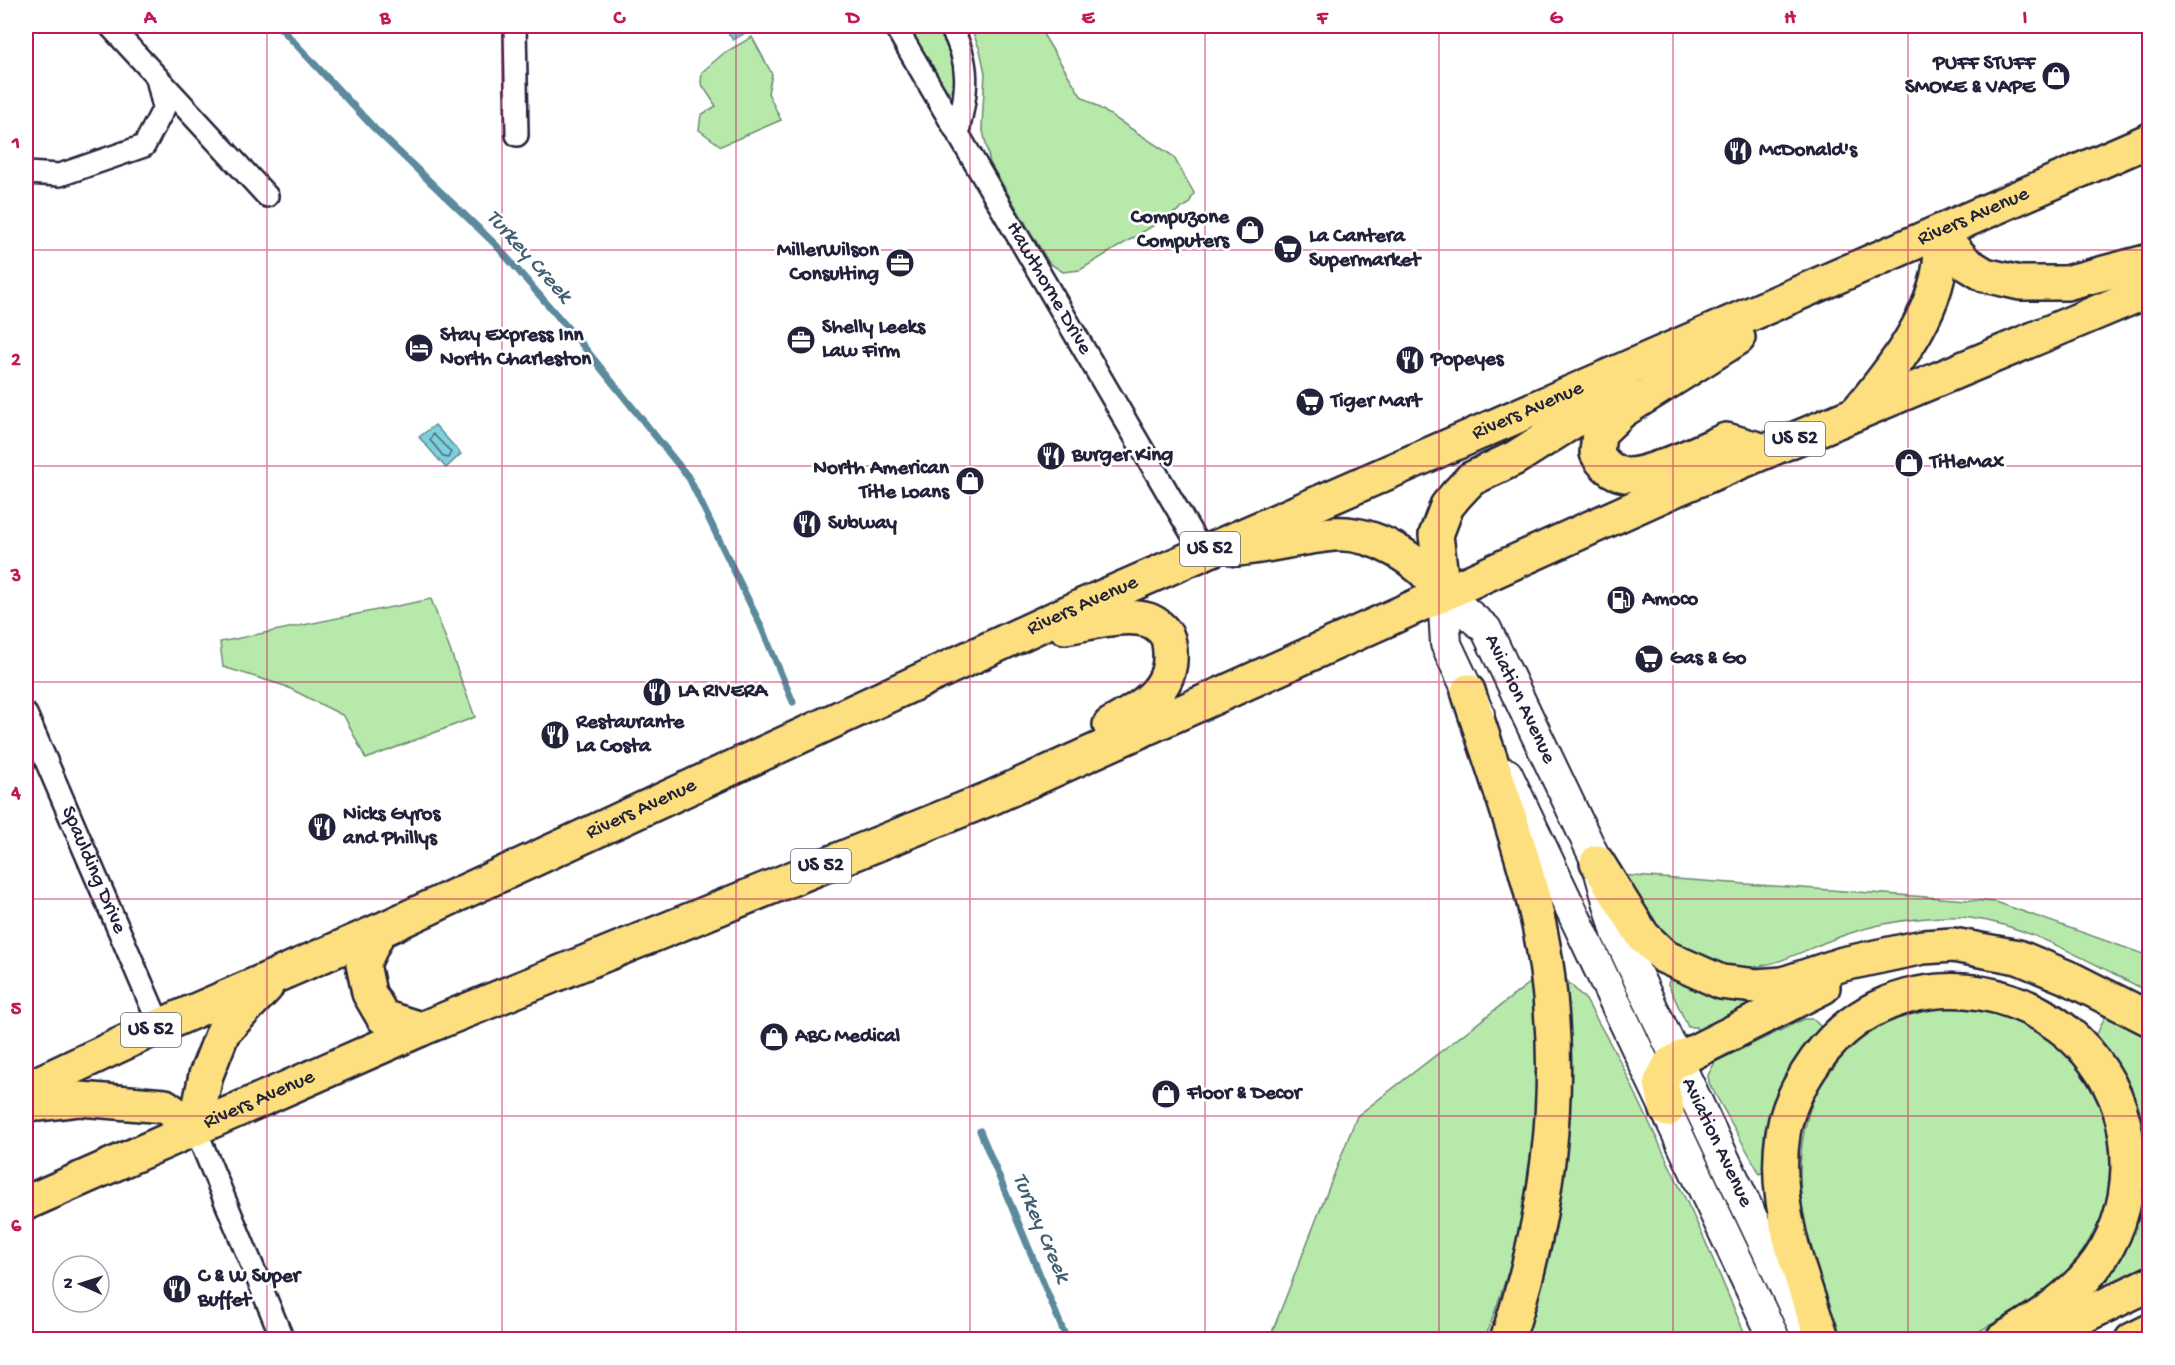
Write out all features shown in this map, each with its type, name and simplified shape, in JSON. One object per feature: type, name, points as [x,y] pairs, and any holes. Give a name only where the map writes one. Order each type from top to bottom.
[{"type":"main road","name":"Rivers Avenue","points":[[26,1089],[160,1026],[379,931],[1023,633],[2150,140]]},
{"type":"main road","points":[[1939,233],[1967,264],[1985,275],[2020,283],[2066,284],[2150,261]]},
{"type":"main road","points":[[1856,413],[1875,391],[1917,331],[1939,276],[1943,252],[1939,233]]},
{"type":"main road","points":[[1765,451],[1726,440],[1683,459],[1628,475],[1618,473],[1600,460],[1596,446],[1599,433],[1622,411],[1828,282]]},
{"type":"main road","name":"Rivers Avenue","points":[[26,1203],[421,1029],[991,798],[1443,593],[1765,451],[2150,290]]},
{"type":"main road","points":[[1443,593],[1436,535],[1447,506],[1471,479],[1515,458],[1722,327]]},
{"type":"main road","points":[[1203,553],[1254,548],[1335,534],[1359,537],[1374,540],[1415,563],[1433,578],[1443,593]]},
{"type":"main road","points":[[991,798],[1141,707],[1162,686],[1171,667],[1168,638],[1151,621],[1110,619],[1023,633]]},
{"type":"main road","points":[[1468,691],[1525,871],[1547,970],[1552,1021],[1553,1089],[1545,1190],[1528,1272],[1507,1340]]},
{"type":"main road","points":[[1597,862],[1643,936],[1665,957],[1720,982],[1756,986],[1783,984],[1843,964],[1933,946],[1953,945],[1982,949],[2042,966],[2150,1019]]},
{"type":"main road","points":[[379,931],[363,964],[369,993],[383,1017],[421,1029]]},
{"type":"main road","points":[[1667,1110],[1661,1082],[1664,1073],[1677,1059],[1881,958]]},
{"type":"main road","points":[[26,1096],[40,1104],[80,1099],[165,1106],[195,1128],[206,1075],[223,1032],[278,975]]},
{"type":"main road","points":[[1816,1338],[1791,1241],[1782,1178],[1783,1132],[1802,1079],[1825,1048],[1855,1019],[1894,1001],[1934,992],[1971,990],[2007,997],[2038,1011],[2066,1030],[2089,1053],[2120,1108],[2128,1160],[2123,1214],[2093,1269],[2070,1294],[2002,1340]]},
{"type":"main road","points":[[2033,1340],[2150,1284]]},
{"type":"main road","points":[[2132,1340],[2150,1331]]},
{"type":"street","points":[[110,26],[267,196]]},
{"type":"street","points":[[515,26],[517,135]]},
{"type":"street","name":"Hawthorne Drive","points":[[895,26],[1203,553]]},
{"type":"street","points":[[950,26],[962,46],[968,87],[958,132]]},
{"type":"street","points":[[26,173],[60,175],[144,146],[164,108],[156,74]]},
{"type":"street","name":"Aviation Avenue","points":[[1443,593],[1446,644],[1775,1340]]},
{"type":"street","name":"Aviation Avenue","points":[[1443,593],[1486,628],[1597,862],[1617,933],[1816,1338]]},
{"type":"street","name":"Spaulding Drive","points":[[26,714],[160,1026]]},
{"type":"street","points":[[195,1128],[283,1340]]},
{"type":"green space","points":[[906,26],[936,26],[952,63],[954,88],[950,92],[945,89]]},
{"type":"green space","points":[[970,26],[1038,26],[1081,96],[1173,156],[1194,193],[1189,204],[1080,270],[1063,272],[1049,263],[990,163],[982,126],[985,73],[980,50]]},
{"type":"green space","points":[[752,37],[772,74],[768,93],[781,120],[721,146],[699,130],[701,115],[716,106],[701,83],[702,72],[724,53]]},
{"type":"green space","points":[[431,599],[475,717],[366,759],[344,716],[285,686],[223,667],[220,642]]},
{"type":"green space","points":[[1620,875],[1996,902],[2149,956],[2149,992],[2051,943],[2024,932],[1972,918],[1924,918],[1879,925],[1834,939],[1774,963],[1754,967],[1734,967],[1711,962],[1655,934],[1641,914]]},
{"type":"green space","points":[[1563,977],[1586,1000],[1621,1063],[1703,1236],[1747,1339],[1520,1340]]},
{"type":"green space","points":[[1671,977],[1705,993],[1763,1000],[1697,1031],[1696,1027],[1688,1027],[1668,984]]},
{"type":"green space","points":[[1535,979],[1538,1093],[1530,1185],[1514,1252],[1485,1339],[1269,1340],[1357,1116]]},
{"type":"green space","points":[[1939,1007],[1988,1010],[2037,1031],[2075,1060],[2104,1114],[2113,1173],[2102,1217],[2077,1262],[2044,1295],[1965,1339],[1841,1339],[1826,1302],[1809,1242],[1802,1205],[1800,1168],[1804,1132],[1814,1099],[1831,1068],[1856,1041],[1890,1019]]},
{"type":"green space","points":[[2106,1014],[2149,1035],[2149,1264],[2109,1283],[2105,1276],[2140,1194],[2144,1165],[2143,1146],[2134,1108],[2117,1072],[2094,1041]]},
{"type":"green space","points":[[1804,1019],[1813,1019],[1824,1030],[1764,1171],[1760,1174],[1709,1083],[1708,1075],[1715,1062]]},
{"type":"water","points":[[723,26],[757,26],[733,40]]},
{"type":"water","points":[[435,425],[461,454],[446,468],[419,437]]},
{"type":"waterway","name":"Turkey Creek","points":[[279,26],[374,128],[496,245],[580,342],[689,478],[760,624],[793,702]]},
{"type":"waterway","name":"Turkey Creek","points":[[980,1131],[1067,1340]]},
{"type":"place","name":"PUFF STUFF SMOKE & VAPE","points":[[2056,76]]},
{"type":"place","name":"McDonald's","points":[[1738,151]]},
{"type":"place","name":"Compuzone Computers","points":[[1250,230]]},
{"type":"place","name":"La Cantera Supermarket","points":[[1288,249]]},
{"type":"place","name":"MillerWilson Consulting","points":[[900,263]]},
{"type":"place","name":"Shelly Leeks Law Firm","points":[[801,340]]},
{"type":"place","name":"Stay Express Inn North Charleston","points":[[419,348]]},
{"type":"place","name":"Popeyes","points":[[1410,360]]},
{"type":"place","name":"Tiger Mart","points":[[1310,402]]},
{"type":"place","name":"Burger King","points":[[1051,456]]},
{"type":"place","name":"TitleMax","points":[[1909,463]]},
{"type":"place","name":"North American Title Loans","points":[[970,481]]},
{"type":"place","name":"Subway","points":[[807,524]]},
{"type":"place","name":"Amoco","points":[[1621,600]]},
{"type":"place","name":"Gas & Go","points":[[1649,659]]},
{"type":"place","name":"LA RIVERA","points":[[657,692]]},
{"type":"place","name":"Restaurante La Costa","points":[[555,735]]},
{"type":"place","name":"Nicks Gyros and Phillys","points":[[322,827]]},
{"type":"place","name":"ABC Medical","points":[[774,1037]]},
{"type":"place","name":"Floor & Decor","points":[[1166,1094]]},
{"type":"place","name":"C & W Super Buffet","points":[[177,1289]]}]
